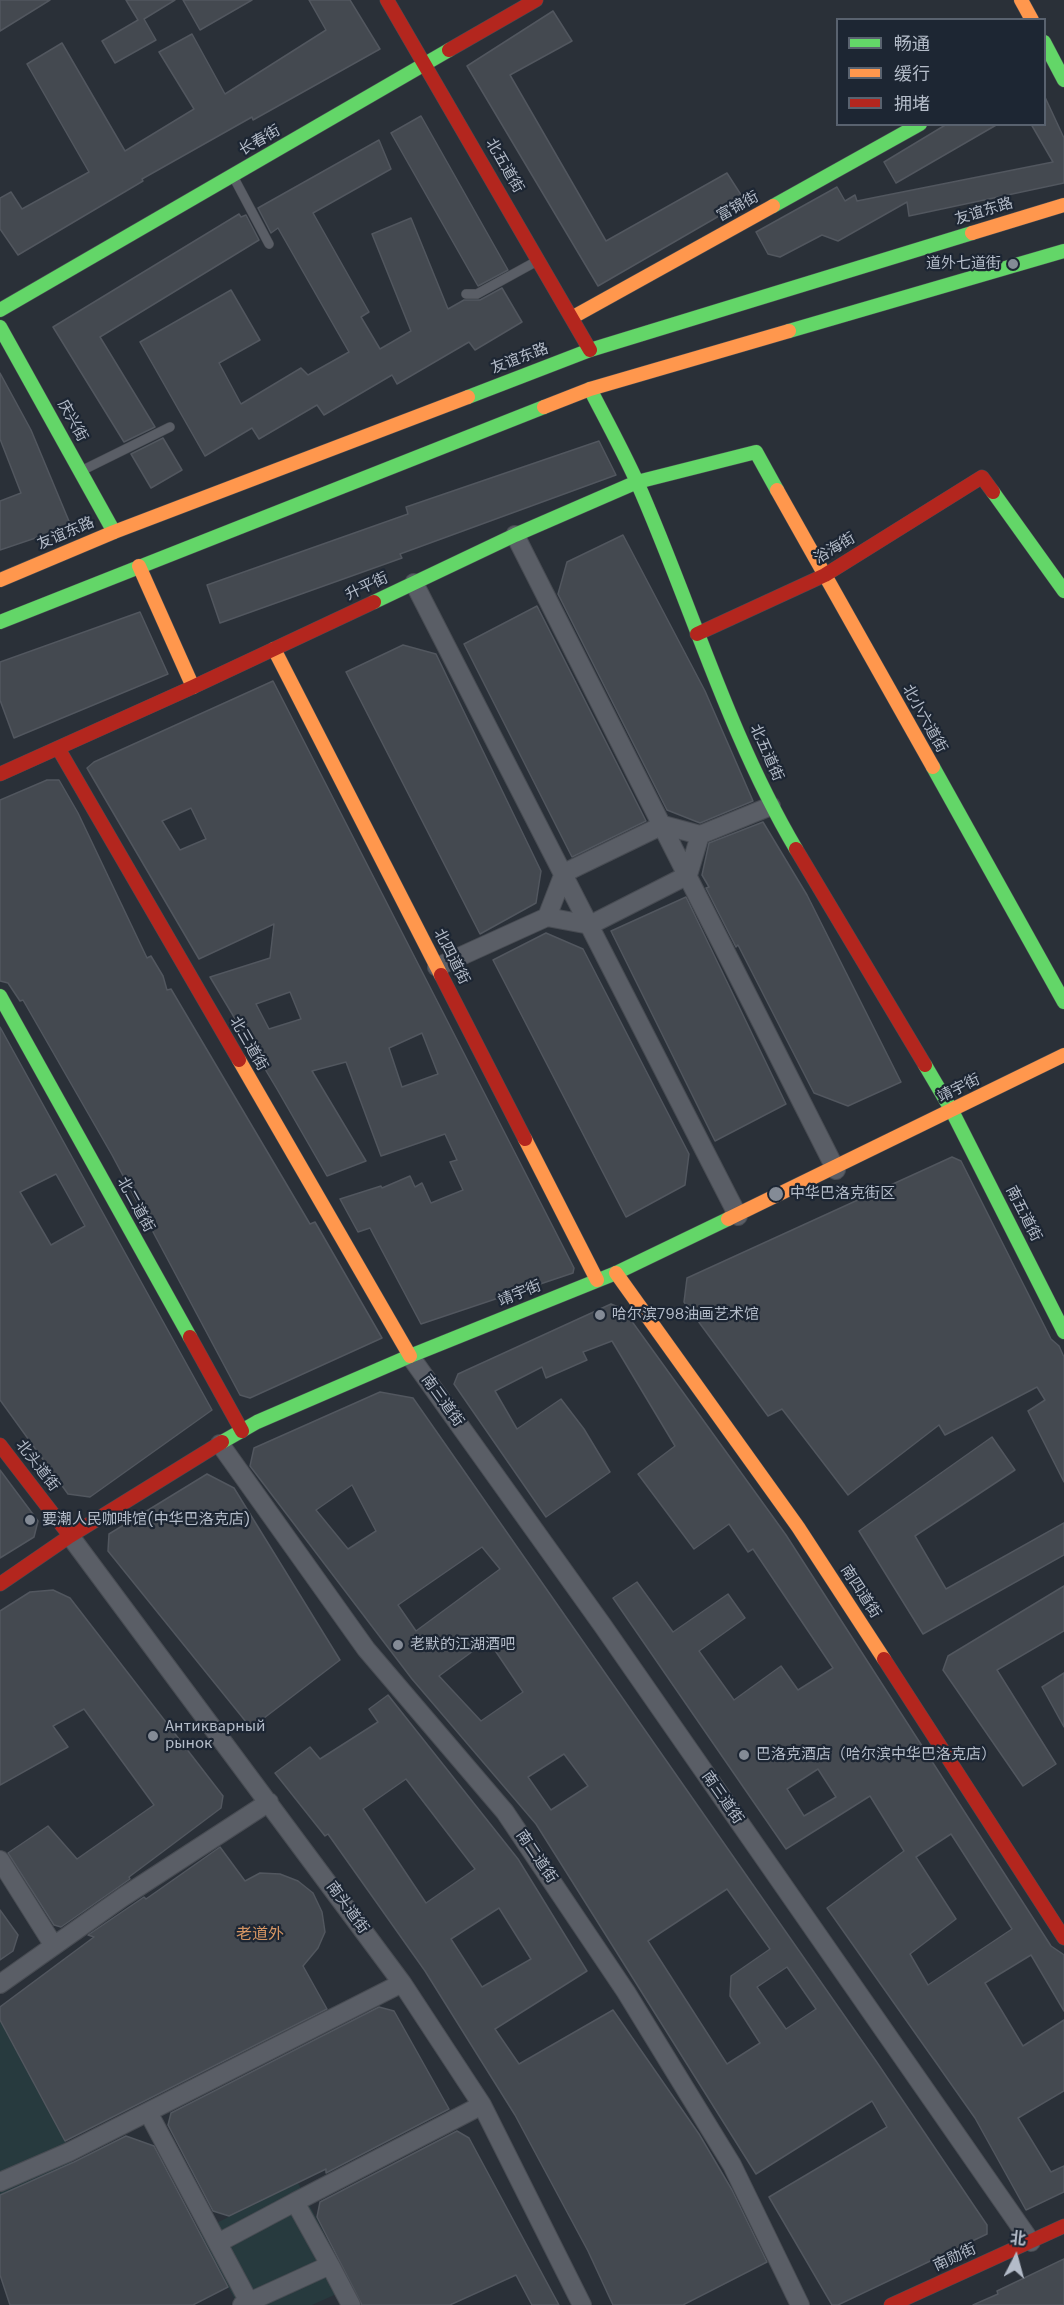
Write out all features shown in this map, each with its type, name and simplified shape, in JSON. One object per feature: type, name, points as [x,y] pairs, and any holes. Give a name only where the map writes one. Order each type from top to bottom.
[{"type":"main road","name":"北五道街","points":[[387,0],[573,317],[590,350]]},
{"type":"main road","name":"长春街","points":[[0,310],[536,0]]},
{"type":"main road","points":[[1021,0],[1031,18]]},
{"type":"main road","points":[[1064,44],[1046,50],[1064,80]]},
{"type":"main road","name":"富锦街","points":[[573,317],[916,126]]},
{"type":"main road","name":"友谊东路","points":[[0,580],[114,532],[590,350],[1064,205]]},
{"type":"main road","points":[[0,622],[590,389],[1064,251]]},
{"type":"main road","name":"庆兴街","points":[[0,327],[114,532]]},
{"type":"main road","name":"北五道街","points":[[590,389],[638,482],[697,634],[771,806],[952,1111]]},
{"type":"main road","name":"升平街","points":[[0,774],[193,687],[515,535],[638,482],[756,452]]},
{"type":"main road","name":"北小六道街","points":[[756,452],[1064,1002]]},
{"type":"main road","name":"浴海街","points":[[697,634],[825,575],[982,477],[1064,591]]},
{"type":"main road","points":[[139,566],[193,687]]},
{"type":"main road","name":"北四道街","points":[[274,649],[597,1280]]},
{"type":"main road","name":"北三道街","points":[[58,748],[410,1356]]},
{"type":"main road","name":"北二道街","points":[[0,996],[242,1431]]},
{"type":"main road","name":"靖宇街","points":[[0,1584],[70,1536],[257,1422],[410,1356],[616,1273],[1064,1055]]},
{"type":"main road","name":"南五道街","points":[[952,1111],[1064,1332]]},
{"type":"main road","name":"南四道街","points":[[616,1273],[798,1527],[1064,1938]]},
{"type":"main road","name":"北头道街","points":[[0,1445],[70,1536]]},
{"type":"main road","name":"南勋街","points":[[891,2305],[1064,2226]]},
{"type":"street","points":[[515,535],[835,1168]]},
{"type":"street","points":[[414,583],[737,1214]]},
{"type":"street","points":[[547,917],[564,873],[663,825],[700,834],[771,806]]},
{"type":"street","points":[[437,967],[547,917],[590,925],[688,875],[700,834]]},
{"type":"street","name":"南三道街","points":[[410,1356],[603,1626],[1030,2242]]},
{"type":"street","name":"南二道街","points":[[220,1444],[366,1649],[505,1812],[607,1963],[732,2165],[800,2305]]},
{"type":"street","name":"南头道街","points":[[70,1536],[402,1983],[482,2105],[582,2305]]},
{"type":"street","points":[[0,1984],[123,1897],[269,1802]]},
{"type":"street","points":[[0,1860],[54,1946]]},
{"type":"street","points":[[0,2182],[69,2152],[402,1983]]},
{"type":"street","points":[[218,2243],[482,2105]]},
{"type":"street","points":[[148,2112],[218,2243],[246,2303],[330,2265]]},
{"type":"street","points":[[295,2202],[351,2305]]},
{"type":"lane","points":[[232,176],[269,244]]},
{"type":"lane","points":[[466,294],[477,294],[539,260]]},
{"type":"lane","points":[[81,472],[170,427]]},
{"type":"green space","points":[[0,2020],[67,2144],[72,2163],[0,2195]]},
{"type":"green space","points":[[298,2183],[352,2287],[312,2305],[238,2305],[198,2232]]},
{"type":"building","points":[[0,0],[50,0],[0,31]]},
{"type":"building","points":[[126,0],[175,0],[144,19],[156,40],[115,63],[102,41],[138,20]]},
{"type":"building","points":[[183,0],[252,0],[200,30]]},
{"type":"building","points":[[309,0],[350,0],[380,49],[142,179],[143,181],[18,255],[0,229],[0,198],[11,192],[22,209],[89,172],[27,64],[62,43],[125,151],[194,109],[159,52],[192,34],[225,94],[326,30]]},
{"type":"building","points":[[553,11],[572,41],[510,75],[606,241],[727,173],[745,201],[598,286],[467,66]]},
{"type":"building","points":[[1046,99],[1064,138],[1064,183],[909,216],[907,202],[838,241],[822,235],[780,257],[768,254],[756,232],[837,187],[845,201],[855,195],[857,201],[1053,162],[1032,126],[1046,126]]},
{"type":"building","points":[[421,116],[508,270],[478,286],[391,133]]},
{"type":"building","points":[[944,126],[995,126],[896,183],[884,162]]},
{"type":"building","points":[[379,140],[391,169],[313,213],[369,312],[361,317],[380,349],[411,331],[372,234],[411,218],[448,309],[464,300],[480,300],[502,288],[522,322],[475,350],[469,342],[397,384],[392,375],[324,415],[317,405],[259,439],[252,428],[205,456],[140,342],[231,290],[260,340],[219,363],[241,404],[301,368],[308,375],[349,352],[278,228],[271,233],[258,208]]},
{"type":"building","points":[[239,214],[241,217],[246,215],[259,240],[100,337],[155,427],[124,442],[53,327]]},
{"type":"building","points":[[0,373],[31,430],[71,526],[0,550],[0,501],[21,493],[0,439]]},
{"type":"building","points":[[163,438],[182,470],[151,488],[131,454]]},
{"type":"building","points":[[599,441],[616,475],[400,554],[402,558],[220,623],[207,585],[408,514],[406,507]]},
{"type":"building","points":[[623,535],[705,691],[753,801],[700,823],[667,810],[558,594],[567,562]]},
{"type":"building","points":[[537,606],[646,821],[572,857],[464,644]]},
{"type":"building","points":[[140,612],[168,674],[14,738],[0,700],[0,662]]},
{"type":"building","points":[[403,645],[436,654],[541,871],[536,903],[480,934],[346,672]]},
{"type":"building","points":[[273,681],[574,1268],[573,1273],[421,1324],[370,1228],[358,1232],[340,1199],[381,1186],[382,1188],[410,1176],[415,1187],[422,1183],[431,1203],[463,1190],[450,1162],[457,1160],[445,1134],[381,1156],[346,1062],[312,1071],[366,1161],[327,1176],[210,977],[270,958],[274,924],[199,959],[87,768],[94,762]],"holes":[[[191,808],[206,839],[180,850],[162,821]],[[290,992],[301,1019],[269,1029],[256,1004]],[[422,1033],[438,1074],[402,1087],[389,1048]]]},
{"type":"building","points":[[47,780],[59,780],[78,813],[147,958],[151,956],[163,976],[167,990],[171,989],[310,1224],[315,1222],[382,1338],[250,1398],[240,1395],[112,1155],[23,1000],[20,1001],[8,983],[0,981],[0,800]]},
{"type":"building","points":[[763,822],[807,895],[901,1082],[848,1106],[814,1093],[738,945],[736,947],[706,888],[709,887],[702,875],[709,843]]},
{"type":"building","points":[[686,897],[786,1104],[715,1141],[611,931]]},
{"type":"building","points":[[546,933],[583,949],[689,1154],[685,1185],[626,1217],[493,960]]},
{"type":"building","points":[[0,1027],[212,1410],[90,1497],[68,1494],[0,1400]],"holes":[[[56,1174],[85,1226],[51,1245],[20,1192]]]},
{"type":"building","points":[[952,1157],[961,1161],[1051,1339],[1059,1346],[1064,1357],[1064,1482],[1028,1411],[1045,1400],[1037,1387],[945,1435],[939,1425],[848,1495],[782,1409],[768,1416],[684,1302],[687,1278]]},
{"type":"building","points":[[611,1304],[623,1309],[786,1535],[1051,1946],[1064,1955],[1064,2011],[1031,1955],[985,1983],[1023,2046],[1064,2020],[1064,2091],[1018,2118],[1051,2172],[1064,2166],[1064,2192],[1026,2210],[975,2118],[827,1908],[904,1851],[870,1796],[786,1849],[613,1598],[637,1582],[673,1632],[728,1594],[745,1618],[699,1651],[734,1700],[781,1666],[798,1690],[833,1668],[753,1549],[748,1552],[729,1524],[694,1549],[638,1474],[675,1446],[612,1341],[583,1352],[587,1360],[546,1378],[542,1367],[495,1391],[517,1429],[561,1399],[584,1429],[610,1472],[546,1517],[454,1384],[458,1374]],"holes":[[[818,1769],[836,1797],[804,1816],[787,1789]],[[951,1834],[1012,1929],[928,1985],[910,1954],[956,1919],[916,1857]]]},
{"type":"building","points":[[380,1392],[413,1398],[876,2061],[987,2225],[987,2234],[838,2305],[832,2305],[769,2197],[887,2127],[872,2101],[756,2174],[536,1824],[412,1679],[250,1466],[254,1448]],"holes":[[[352,1485],[376,1531],[348,1549],[316,1510]],[[482,1547],[500,1569],[416,1631],[398,1605]],[[488,1640],[523,1692],[481,1721],[439,1676]],[[564,1754],[588,1786],[551,1810],[528,1777]],[[727,1889],[770,1949],[731,1976],[730,1996],[760,2043],[727,2064],[648,1941]],[[787,1967],[816,2009],[786,2029],[757,1987]]]},
{"type":"building","points":[[992,1437],[1015,1470],[915,1536],[946,1589],[1064,1523],[1064,1555],[923,1634],[859,1531]]},
{"type":"building","points":[[0,1470],[38,1521],[34,1537],[0,1558]]},
{"type":"building","points":[[207,1474],[234,1488],[340,1660],[251,1728],[108,1551],[109,1534]]},
{"type":"building","points":[[1064,1586],[1064,1631],[997,1670],[1056,1764],[1023,1786],[943,1670],[948,1656]]},
{"type":"building","points":[[53,1590],[70,1598],[223,1796],[221,1808],[129,1877],[130,1879],[61,1927],[54,1925],[8,1853],[48,1826],[77,1859],[154,1805],[84,1709],[53,1726],[68,1747],[0,1785],[0,1611],[30,1592]]},
{"type":"building","points":[[1064,1673],[1064,1727],[1042,1687]]},
{"type":"building","points":[[388,1695],[518,1859],[587,1971],[495,2029],[519,2064],[613,2010],[699,2134],[732,2190],[767,2262],[683,2305],[613,2305],[588,2251],[515,2115],[425,1971],[328,1834],[325,1836],[275,1773],[310,1747],[320,1759],[378,1722],[369,1709]],"holes":[[[406,1779],[475,1869],[426,1903],[363,1809]],[[499,1908],[531,1959],[482,1987],[451,1939]]]},
{"type":"building","points":[[220,1847],[245,1881],[260,1873],[280,1874],[298,1881],[313,1893],[322,1912],[325,1932],[318,1948],[303,1966],[327,2009],[65,2141],[0,2020],[0,2007],[94,1937],[88,1935],[144,1897],[146,1899]]},
{"type":"building","points":[[0,1910],[18,1935],[13,1951],[0,1960]]},
{"type":"building","points":[[379,2007],[394,2011],[449,2109],[326,2173],[326,2169],[229,2216],[213,2211],[168,2125],[171,2113]]},
{"type":"building","points":[[457,2131],[469,2138],[559,2305],[532,2305],[516,2275],[450,2305],[362,2305],[317,2217],[320,2202]]},
{"type":"building","points":[[126,2136],[154,2146],[228,2287],[193,2305],[10,2305],[0,2275],[0,2195]]},
{"type":"building","points":[[1064,2259],[1064,2305],[973,2305],[998,2294],[997,2291]]},
{"type":"traffic: fast","points":[[1046,46],[1064,80]]},
{"type":"traffic: fast","points":[[0,310],[449,50]]},
{"type":"traffic: fast","points":[[773,206],[916,126]]},
{"type":"traffic: fast","points":[[468,397],[590,350],[972,233]]},
{"type":"traffic: fast","points":[[789,331],[1064,251]]},
{"type":"traffic: fast","points":[[0,327],[114,532]]},
{"type":"traffic: fast","points":[[590,389],[637,482],[657,528],[711,668],[750,760],[796,849]]},
{"type":"traffic: fast","points":[[0,622],[544,407]]},
{"type":"traffic: fast","points":[[374,602],[515,535],[637,482],[756,452],[777,490]]},
{"type":"traffic: fast","points":[[993,492],[1064,591]]},
{"type":"traffic: fast","points":[[933,767],[1064,1002]]},
{"type":"traffic: fast","points":[[0,996],[190,1337]]},
{"type":"traffic: fast","points":[[925,1065],[952,1111],[1064,1332]]},
{"type":"traffic: fast","points":[[222,1442],[257,1422],[410,1356],[616,1273],[728,1219]]},
{"type":"traffic: slow","points":[[1021,0],[1031,18]]},
{"type":"traffic: slow","points":[[972,233],[1064,205]]},
{"type":"traffic: slow","points":[[573,317],[773,206]]},
{"type":"traffic: slow","points":[[544,407],[590,389],[789,331]]},
{"type":"traffic: slow","points":[[0,580],[114,532],[468,397]]},
{"type":"traffic: slow","points":[[777,490],[933,767]]},
{"type":"traffic: slow","points":[[139,566],[193,687]]},
{"type":"traffic: slow","points":[[274,649],[441,975]]},
{"type":"traffic: slow","points":[[728,1219],[1064,1055]]},
{"type":"traffic: slow","points":[[239,1060],[410,1356]]},
{"type":"traffic: slow","points":[[525,1139],[597,1280]]},
{"type":"traffic: slow","points":[[616,1273],[798,1527],[884,1659]]},
{"type":"traffic: jam","points":[[387,0],[590,350]]},
{"type":"traffic: jam","points":[[449,50],[536,0]]},
{"type":"traffic: jam","points":[[697,634],[825,575],[982,477],[993,492]]},
{"type":"traffic: jam","points":[[0,774],[374,602]]},
{"type":"traffic: jam","points":[[58,748],[239,1060]]},
{"type":"traffic: jam","points":[[796,849],[925,1065]]},
{"type":"traffic: jam","points":[[441,975],[525,1139]]},
{"type":"traffic: jam","points":[[190,1337],[242,1431]]},
{"type":"traffic: jam","points":[[0,1584],[70,1536],[222,1442]]},
{"type":"traffic: jam","points":[[0,1445],[70,1536]]},
{"type":"traffic: jam","points":[[884,1659],[1064,1938]]},
{"type":"traffic: jam","points":[[891,2305],[1064,2226]]},
{"type":"place","name":"道外七道街","points":[[1013,264]]},
{"type":"place","name":"中华巴洛克街区","points":[[776,1194]]},
{"type":"place","name":"哈尔滨798油画艺术馆","points":[[600,1315]]},
{"type":"place","name":"要潮人民咖啡馆(中华巴洛克店)","points":[[30,1520]]},
{"type":"place","name":"老默的江湖酒吧","points":[[398,1645]]},
{"type":"place","name":"Антикварный рынок","points":[[153,1736]]},
{"type":"place","name":"巴洛克酒店（哈尔滨中华巴洛克店）","points":[[744,1755]]},
{"type":"district","name":"老道外","points":[[260,1935]]}]
